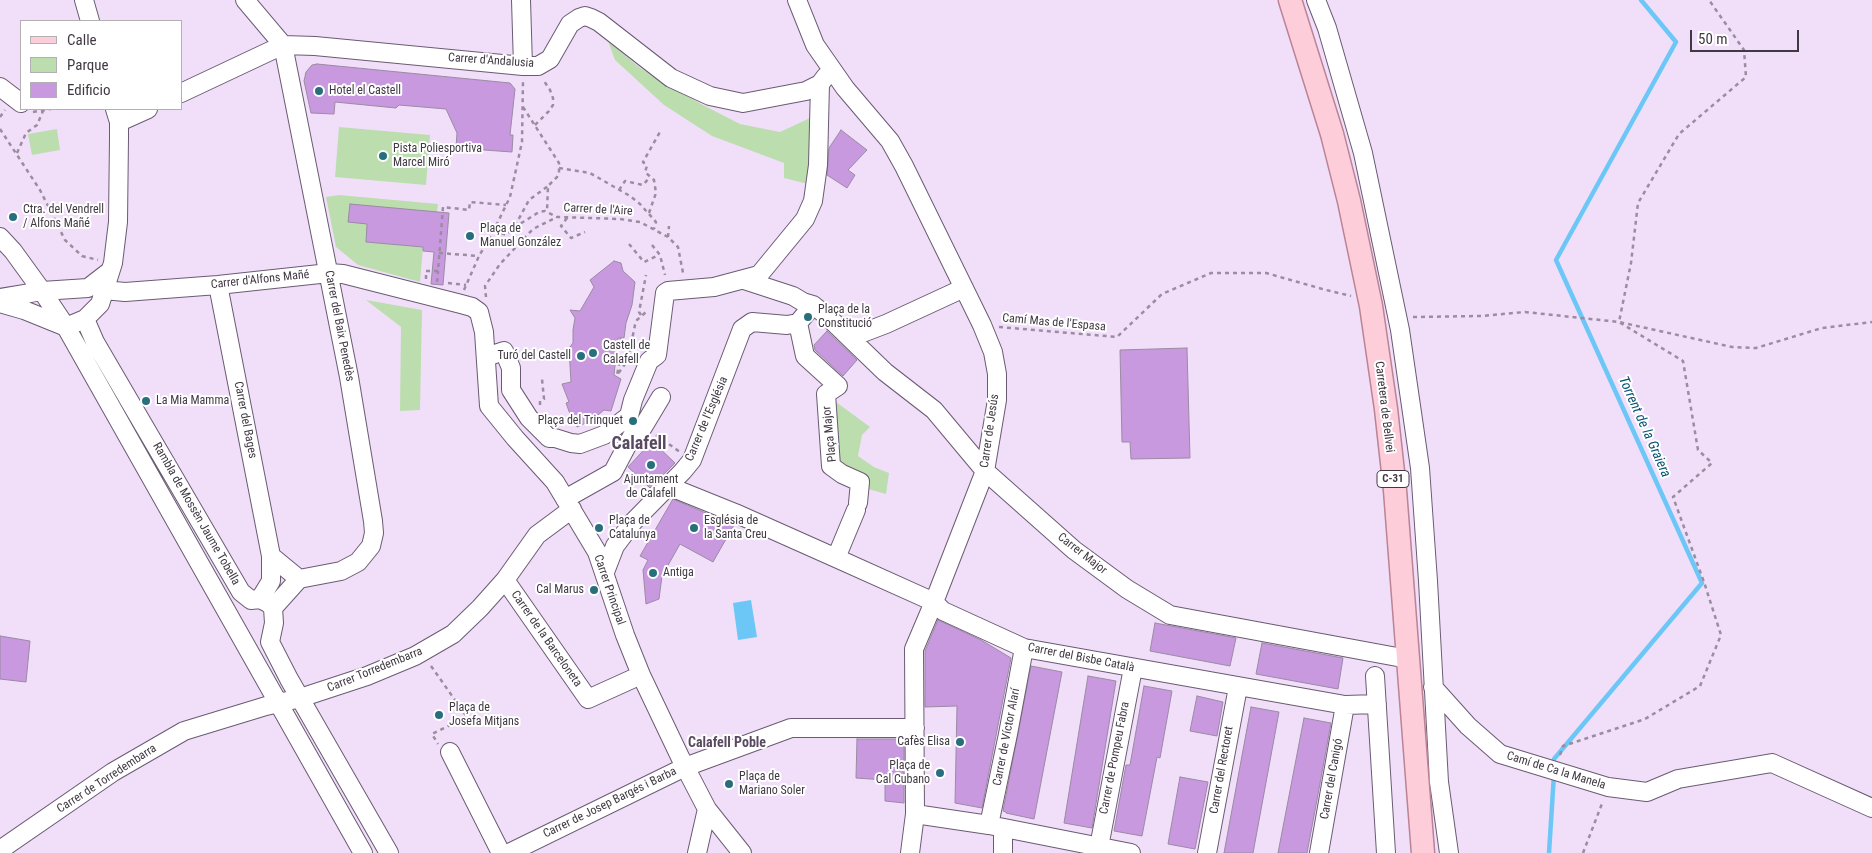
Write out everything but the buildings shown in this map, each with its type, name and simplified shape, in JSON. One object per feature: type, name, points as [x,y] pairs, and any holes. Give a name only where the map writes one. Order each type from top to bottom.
[{"type":"main road","name":"Carretera de Bellvei","points":[[1290,0],[1332,134],[1370,300],[1386,409],[1395,490],[1424,853]]},
{"type":"street","points":[[84,0],[90,20]]},
{"type":"street","name":"Carrer del Baix Penedès","points":[[245,0],[284,45],[367,478],[374,533],[371,546],[358,562],[341,571],[299,579]]},
{"type":"street","points":[[521,0],[523,66]]},
{"type":"street","name":"Carrer de Jesús","points":[[797,0],[815,45],[831,70],[890,141],[982,325],[993,352],[996,374],[997,400],[985,471],[914,649],[915,814],[910,853]]},
{"type":"street","points":[[1316,0],[1327,28],[1363,153],[1398,317],[1420,468],[1439,782],[1449,853]]},
{"type":"street","name":"Carrer d'Andalusia","points":[[182,93],[284,45],[315,46],[538,66],[550,59],[570,24],[585,16],[599,22],[670,78],[710,96],[743,103],[779,98],[806,91],[820,84]]},
{"type":"street","points":[[486,357],[504,351],[511,368],[511,390],[529,418],[549,438],[580,444],[604,435],[629,416],[633,400],[649,361],[657,355],[667,284],[686,290],[744,280],[759,275],[805,219],[813,201],[818,165],[820,84],[831,70]]},
{"type":"street","points":[[0,87],[20,102]]},
{"type":"street","points":[[0,298],[42,291],[88,288],[102,276],[112,263],[118,222],[120,188],[117,116],[144,110]]},
{"type":"street","name":"Rambla de Mossèn Jaume Tobella","points":[[0,237],[13,251],[66,327],[363,853]]},
{"type":"street","name":"Carrer d'Alfons Mañé","points":[[102,276],[125,292],[218,285],[329,273],[343,274],[472,307],[479,312],[484,332]]},
{"type":"street","points":[[0,303],[24,310],[66,327],[85,319],[100,304],[102,276]]},
{"type":"street","points":[[744,280],[793,296],[813,305],[798,323]]},
{"type":"street","name":"Carrer del Bages","points":[[218,285],[271,556],[271,581],[261,602]]},
{"type":"street","points":[[849,336],[886,324],[964,288]]},
{"type":"street","name":"Carrer Major","points":[[813,305],[849,336],[885,372],[934,410],[985,471],[1074,550],[1127,589],[1170,615],[1408,659]]},
{"type":"street","name":"Rambla de Mossèn Jaume Tobella","points":[[85,319],[95,342],[241,592],[261,602]]},
{"type":"street","name":"Carrer de l'Església","points":[[605,572],[615,546],[633,522],[692,460],[742,329],[752,322],[786,325],[798,323]]},
{"type":"street","name":"Plaça Major","points":[[798,323],[805,356],[838,386],[826,394],[832,466],[842,474],[860,482],[857,506],[836,558]]},
{"type":"street","name":"Carrer Principal","points":[[484,332],[489,406],[555,482],[597,552],[605,572],[609,590],[641,675],[685,767],[707,809],[742,853]]},
{"type":"street","name":"Carrer Torredembarra","points":[[278,704],[367,676],[421,652],[453,634],[505,580],[537,535],[568,504],[613,472],[632,436],[643,427],[662,397]]},
{"type":"street","points":[[629,416],[643,427]]},
{"type":"street","name":"Carrer del Bisbe Català","points":[[668,486],[735,513],[934,602],[943,611],[1024,648],[1345,705],[1377,704]]},
{"type":"street","points":[[227,614],[261,602],[299,579],[271,556]]},
{"type":"street","name":"Carrer de la Barceloneta","points":[[505,580],[588,699],[641,675]]},
{"type":"street","points":[[261,602],[274,623],[270,642],[388,853]]},
{"type":"street","name":"Carrer de Víctor Alarí","points":[[1003,853],[996,827],[1008,734],[1024,648]]},
{"type":"street","name":"Carrer de Pompeu Fabra","points":[[1099,847],[1133,668]]},
{"type":"street","points":[[1375,676],[1386,853]]},
{"type":"street","name":"Carrer del Rectoret","points":[[1207,853],[1238,687]]},
{"type":"street","name":"Camí de Ca la Manela","points":[[1433,687],[1468,726],[1500,754],[1608,787],[1647,792],[1678,779],[1772,763],[1872,808]]},
{"type":"street","name":"Carrer de Torredembarra","points":[[0,850],[113,772],[184,731],[278,704]]},
{"type":"street","name":"Carrer del Canigó","points":[[1319,853],[1345,705]]},
{"type":"street","name":"Carrer de Josep Bargés i Barba","points":[[509,853],[685,767],[791,728],[914,728]]},
{"type":"street","points":[[450,752],[501,853]]},
{"type":"street","points":[[697,853],[707,809]]},
{"type":"street","points":[[915,814],[996,827],[1131,853]]},
{"type":"path","points":[[1619,322],[1631,263],[1638,203],[1679,134],[1746,77],[1744,50],[1709,0]]},
{"type":"path","points":[[464,295],[466,285],[479,256],[510,196],[522,142],[523,66]]},
{"type":"path","points":[[535,125],[553,105],[553,98],[544,81]]},
{"type":"path","points":[[515,227],[529,200],[548,186],[556,177],[559,168],[557,159],[522,106]]},
{"type":"path","points":[[17,153],[26,133],[37,125],[43,111]]},
{"type":"path","points":[[0,129],[40,190],[65,240],[102,276]]},
{"type":"path","points":[[649,213],[656,192],[654,180],[645,172],[647,166],[643,162],[660,132]]},
{"type":"path","points":[[559,168],[590,173],[619,190],[640,204],[649,213],[656,222],[654,229]]},
{"type":"path","points":[[619,190],[625,180],[643,184],[650,177]]},
{"type":"path","points":[[547,211],[548,186]]},
{"type":"path","points":[[437,282],[443,208],[469,210],[470,202],[506,205]]},
{"type":"path","name":"Carrer de l'Aire","points":[[494,230],[504,235],[539,212],[547,211],[558,217],[640,222],[668,237]]},
{"type":"path","points":[[486,299],[486,286],[500,264],[533,229],[558,217]]},
{"type":"path","points":[[567,218],[561,226],[571,238],[586,232]]},
{"type":"path","points":[[669,226],[668,237],[678,247],[686,290]]},
{"type":"path","points":[[630,244],[644,262],[660,254]]},
{"type":"path","points":[[652,245],[660,254],[667,284]]},
{"type":"path","points":[[439,253],[479,256]]},
{"type":"path","points":[[426,275],[426,271],[438,271]]},
{"type":"path","name":"Camí Mas de l'Espasa","points":[[982,325],[1117,337],[1162,294],[1211,273],[1266,273],[1370,300]]},
{"type":"path","points":[[641,315],[639,309],[646,275]]},
{"type":"path","points":[[446,283],[466,285]]},
{"type":"path","points":[[621,338],[621,355],[617,375],[629,354],[635,325],[641,315],[646,312],[662,310]]},
{"type":"path","points":[[1398,317],[1442,318],[1525,312],[1619,322],[1732,347],[1756,348],[1822,328],[1872,322]]},
{"type":"path","points":[[1554,770],[1563,746],[1646,719],[1700,686],[1721,635],[1673,497],[1712,463],[1698,450],[1682,360],[1619,322]]},
{"type":"path","points":[[541,407],[540,401],[544,399],[542,379]]},
{"type":"path","points":[[643,427],[692,460]]},
{"type":"path","points":[[421,652],[466,717],[432,734],[436,741]]},
{"type":"path","points":[[1583,853],[1608,787]]},
{"type":"green space","points":[[608,41],[639,67],[662,82],[740,124],[780,132],[810,118],[811,169],[808,184],[784,178],[784,163],[712,136],[664,105],[615,60]]},
{"type":"green space","name":"Pista Poliesportiva Marcel Miró","points":[[339,127],[430,135],[426,185],[335,177]]},
{"type":"green space","points":[[57,129],[60,150],[32,155],[28,134]]},
{"type":"green space","points":[[339,195],[438,204],[437,212],[367,224],[366,242],[423,247],[420,282],[358,265],[336,247],[326,197]]},
{"type":"green space","points":[[366,300],[422,310],[420,410],[400,411],[401,327]]},
{"type":"green space","points":[[836,402],[870,427],[862,435],[858,456],[874,467],[889,473],[886,494],[868,489],[865,475],[848,471],[838,458]]},
{"type":"water","points":[[751,600],[757,637],[738,640],[733,603]]},
{"type":"waterway","name":"Torrent de la Graiera","points":[[1554,767],[1554,759],[1702,583],[1556,260],[1676,42],[1641,0]]},
{"type":"waterway","name":"Torrent de la Graiera","points":[[1549,853],[1554,774]]},
{"type":"place","name":"Hotel el Castell","points":[[319,91]]},
{"type":"place","name":"Pista Poliesportiva Marcel Miró","points":[[383,156]]},
{"type":"place","name":"Ctra. del Vendrell / Alfons Mañé","points":[[13,217]]},
{"type":"place","name":"Plaça de Manuel González","points":[[470,236]]},
{"type":"place","name":"Plaça de la Constitució","points":[[808,317]]},
{"type":"place","name":"Castell de Calafell","points":[[593,353]]},
{"type":"place","name":"Turó del Castell","points":[[581,356]]},
{"type":"place","name":"La Mia Mamma","points":[[146,401]]},
{"type":"place","name":"Plaça del Trinquet","points":[[633,421]]},
{"type":"place","name":"Ajuntament de Calafell","points":[[651,465]]},
{"type":"place","name":"Plaça de Catalunya","points":[[599,528]]},
{"type":"place","name":"Església de la Santa Creu","points":[[694,528]]},
{"type":"place","name":"Antiga","points":[[653,573]]},
{"type":"place","name":"Cal Marus","points":[[594,590]]},
{"type":"place","name":"Plaça de Josefa Mitjans","points":[[439,715]]},
{"type":"place","name":"Cafès Elisa","points":[[960,742]]},
{"type":"place","name":"Plaça de Cal Cubano","points":[[940,773]]},
{"type":"place","name":"Plaça de Mariano Soler","points":[[729,784]]},
{"type":"district","name":"Calafell","points":[[639,444]]},
{"type":"district","name":"Calafell Poble","points":[[727,743]]}]
